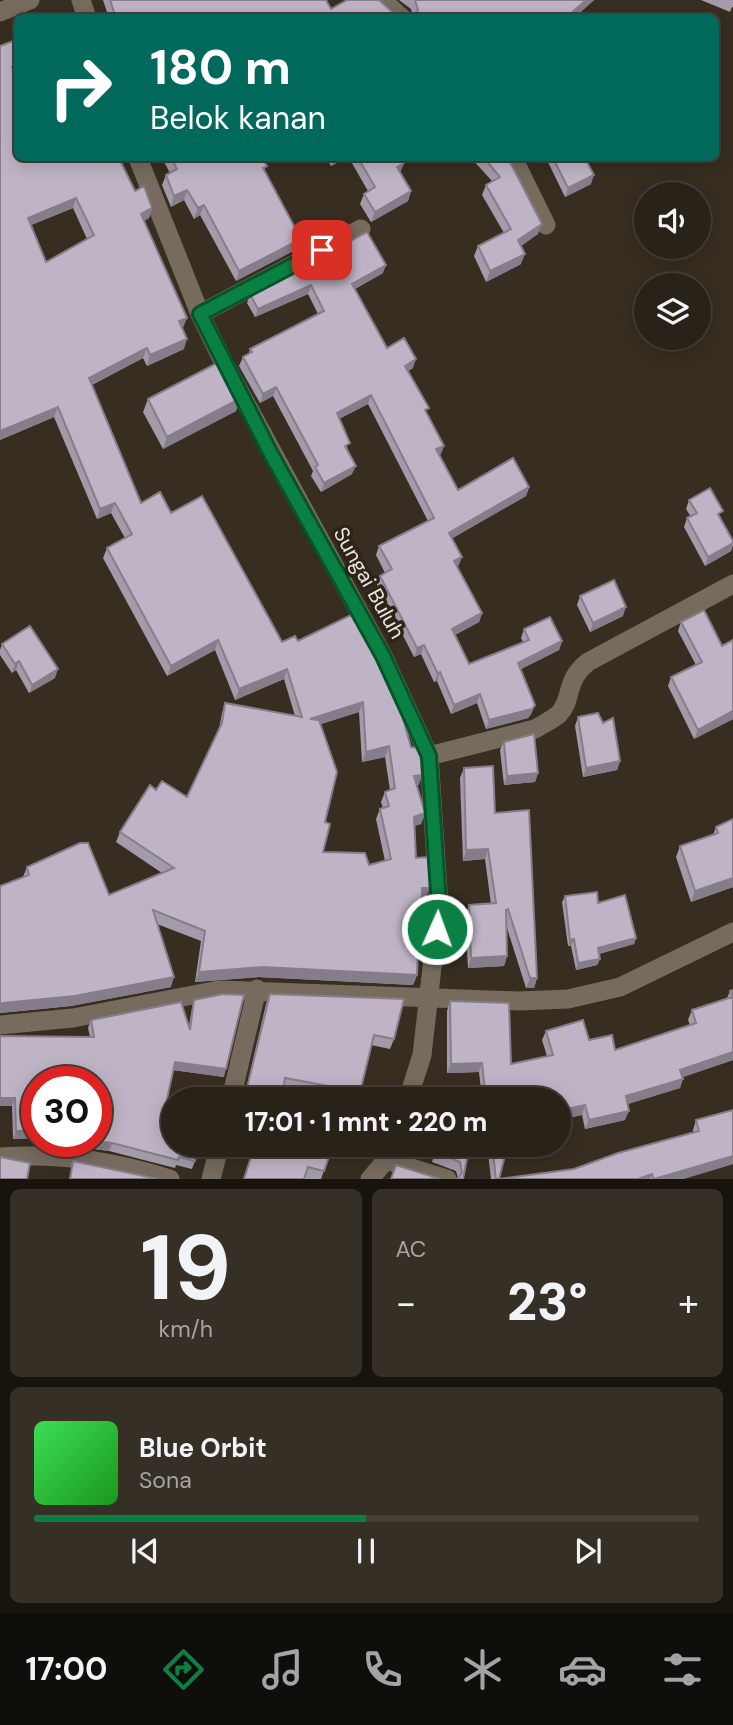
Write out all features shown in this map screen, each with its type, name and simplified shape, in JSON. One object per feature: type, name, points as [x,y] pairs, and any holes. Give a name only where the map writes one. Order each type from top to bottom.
[{"type":"street","points":[[0,12],[30,0]]},
{"type":"street","points":[[382,0],[398,14]]},
{"type":"street","name":"Sungai Buluh","points":[[139,161],[200,314],[271,454],[383,656],[429,756],[439,906],[422,1055],[412,1087]]},
{"type":"street","points":[[514,161],[546,225]]},
{"type":"street","points":[[200,314],[360,229]]},
{"type":"street","points":[[429,756],[535,729],[549,721],[564,706],[573,676],[588,662],[733,584]]},
{"type":"street","points":[[0,1025],[73,1018],[198,992],[257,989],[519,1001],[591,996],[620,987],[733,932]]},
{"type":"street","points":[[233,1087],[257,989]]},
{"type":"street","points":[[0,1157],[33,1154],[71,1156],[137,1168],[170,1179]]},
{"type":"street","points":[[211,1179],[217,1157]]},
{"type":"street","points":[[370,1179],[385,1157]]},
{"type":"street","points":[[400,1157],[447,1179]]},
{"type":"building","points":[[110,0],[326,0],[331,9],[347,0],[379,0],[395,14],[115,14]]},
{"type":"building","points":[[415,0],[586,0],[570,14],[415,14],[418,10]]},
{"type":"building","points":[[14,41],[14,161],[120,161],[135,191],[144,186],[152,208],[141,214],[187,318],[179,321],[187,339],[150,355],[147,348],[89,378],[141,503],[160,492],[171,513],[202,496],[282,642],[295,636],[298,641],[355,613],[397,697],[411,747],[420,748],[422,775],[414,776],[425,813],[414,817],[416,858],[428,857],[430,888],[422,888],[423,925],[419,925],[417,975],[263,967],[199,972],[205,931],[153,910],[174,977],[75,996],[0,1004],[0,886],[29,875],[27,867],[80,843],[88,843],[109,895],[174,868],[120,832],[150,785],[156,790],[162,781],[187,797],[222,723],[225,703],[302,717],[287,669],[239,689],[218,640],[171,666],[107,548],[132,534],[115,503],[100,509],[58,407],[0,431],[0,46]],"holes":[[[76,198],[94,235],[46,262],[28,218]],[[363,702],[366,752],[389,746],[395,788],[385,792],[389,806],[380,809],[391,859],[369,865],[365,853],[323,852],[330,824],[325,822],[337,772],[319,720],[310,719]]]},
{"type":"building","points":[[173,161],[264,161],[267,166],[263,168],[301,239],[239,271],[204,205],[198,208],[187,190],[174,196],[166,175],[177,169]]},
{"type":"building","points":[[360,161],[403,161],[404,163],[397,167],[411,191],[375,212],[364,194],[375,187]]},
{"type":"building","points":[[487,161],[510,161],[542,224],[518,240],[525,254],[490,271],[478,246],[511,229],[486,185],[500,177]]},
{"type":"building","points":[[554,161],[587,161],[594,175],[568,188]]},
{"type":"building","points":[[367,232],[386,265],[352,284],[387,348],[404,338],[416,359],[405,366],[429,408],[425,410],[444,446],[436,449],[458,490],[513,458],[529,487],[449,533],[462,557],[454,561],[482,613],[452,629],[469,664],[529,640],[524,629],[550,617],[562,641],[518,663],[535,705],[532,709],[489,720],[480,694],[454,705],[440,672],[438,674],[424,645],[417,648],[380,576],[392,569],[379,546],[434,518],[371,395],[337,413],[350,443],[345,446],[356,466],[324,483],[315,467],[318,465],[276,387],[263,394],[243,357],[252,352],[250,349],[324,311],[311,285],[258,309],[250,294]]},
{"type":"building","points":[[217,363],[219,367],[223,364],[241,398],[167,437],[148,399]]},
{"type":"building","points":[[710,488],[723,511],[718,514],[733,543],[708,557],[687,518],[697,513],[689,500]]},
{"type":"building","points":[[614,580],[626,607],[593,623],[580,596]]},
{"type":"building","points":[[704,610],[722,646],[733,640],[733,711],[698,730],[671,677],[702,662],[681,622]]},
{"type":"building","points":[[30,626],[58,669],[32,685],[19,661],[15,664],[2,644]]},
{"type":"building","points":[[598,713],[603,723],[613,718],[620,761],[586,768],[578,717]]},
{"type":"building","points":[[534,734],[538,773],[507,776],[504,742]]},
{"type":"building","points":[[493,766],[495,813],[529,810],[537,978],[530,978],[508,909],[507,956],[471,958],[469,905],[496,903],[488,849],[466,850],[464,768]]},
{"type":"building","points":[[733,819],[733,878],[695,891],[680,846],[718,833],[716,827]]},
{"type":"building","points":[[597,892],[598,903],[625,895],[636,938],[598,948],[600,959],[578,963],[574,939],[570,940],[565,896]]},
{"type":"building","points":[[733,990],[733,1052],[680,1070],[683,1079],[626,1096],[629,1111],[589,1120],[585,1105],[571,1108],[571,1087],[485,1087],[482,1063],[451,1064],[450,1001],[509,1003],[511,1064],[553,1055],[546,1031],[583,1020],[589,1040],[612,1035],[615,1050],[696,1023],[692,1010],[732,997],[730,991]]},
{"type":"building","points":[[223,994],[244,995],[226,1069],[175,1062],[170,1087],[161,1087],[161,1156],[112,1143],[112,1066],[21,1066],[21,1131],[16,1131],[15,1098],[0,1098],[0,1036],[94,1037],[91,1020],[181,1002],[190,1030],[194,1000]]},
{"type":"building","points":[[270,994],[404,999],[394,1039],[374,1035],[361,1087],[333,1087],[285,1078],[284,1087],[247,1087]]},
{"type":"building","points":[[733,1110],[733,1156],[654,1179],[652,1174],[638,1179],[499,1179],[574,1169],[618,1153],[699,1131],[696,1120]]},
{"type":"building","points":[[0,1157],[30,1163],[27,1179],[0,1179]]},
{"type":"building","points":[[179,1157],[196,1157],[195,1161]]},
{"type":"building","points":[[251,1157],[329,1157],[324,1171],[308,1167],[304,1179],[244,1179]]},
{"type":"building","points":[[448,1157],[467,1157],[463,1179],[455,1179],[459,1178],[462,1172],[460,1162]]},
{"type":"building","points":[[493,1157],[505,1157],[499,1179],[496,1179]]},
{"type":"building","points":[[73,1161],[158,1179],[70,1179]]},
{"type":"building","points":[[396,1165],[440,1179],[391,1179]]},
{"type":"route","points":[[322,250],[200,314],[271,454],[383,656],[429,756],[439,906],[437,929]]}]
